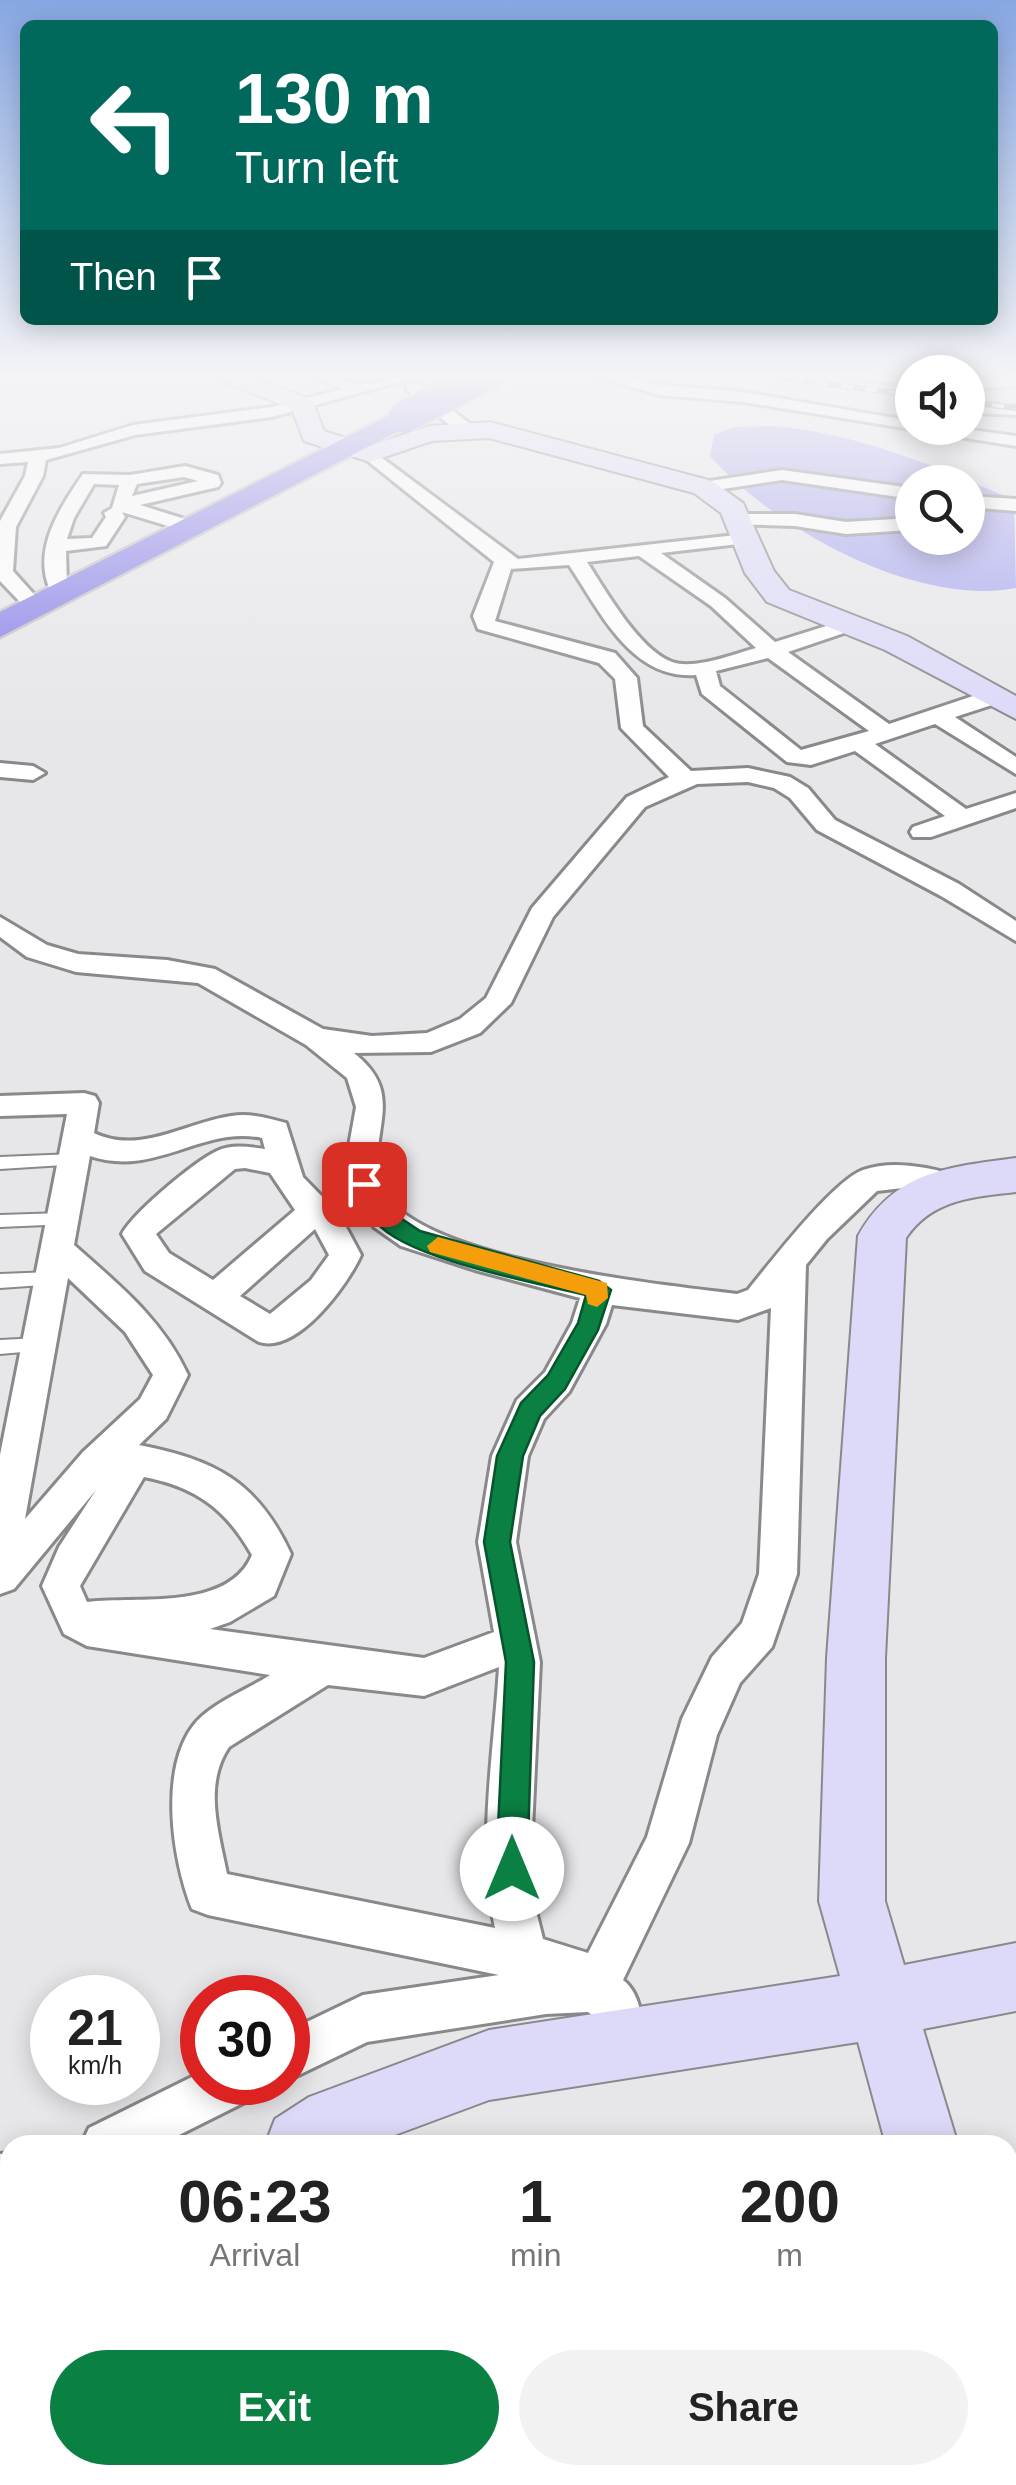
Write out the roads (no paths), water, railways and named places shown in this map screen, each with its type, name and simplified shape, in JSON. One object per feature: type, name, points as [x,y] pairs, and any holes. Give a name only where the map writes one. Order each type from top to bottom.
[{"type":"highway","points":[[28,600],[178,523],[257,489]]},
{"type":"highway","points":[[0,626],[270,489]]},
{"type":"street","points":[[27,489],[6,528],[4,572],[28,600],[82,489]]},
{"type":"street","points":[[54,545],[95,545],[107,539],[126,489]]},
{"type":"street","points":[[68,512],[116,509],[193,489]]},
{"type":"street","points":[[404,489],[504,561],[517,565],[645,552],[796,520],[846,528],[895,525]]},
{"type":"street","points":[[706,489],[734,509],[760,574],[778,596],[896,643],[1003,703]]},
{"type":"street","points":[[985,503],[1016,504]]},
{"type":"street","points":[[116,509],[178,523]]},
{"type":"street","points":[[645,552],[718,602],[770,649],[886,732]]},
{"type":"street","points":[[576,560],[632,641],[666,668],[678,672],[706,668],[849,625]]},
{"type":"street","points":[[504,561],[483,616],[485,625],[607,658],[626,678],[632,728],[686,780]]},
{"type":"street","points":[[706,668],[710,689],[795,756],[811,758],[937,715],[1003,703]]},
{"type":"street","points":[[937,715],[1016,767]]},
{"type":"street","points":[[857,742],[963,818]]},
{"type":"street","points":[[0,770],[33,773]]},
{"type":"street","points":[[316,1038],[372,1046],[431,1042],[470,1026],[497,1003],[541,914],[636,802],[686,780],[748,775],[782,782],[799,793],[826,826],[950,890],[1016,934]]},
{"type":"street","points":[[922,832],[1016,800]]},
{"type":"street","points":[[0,925],[37,951],[76,963],[205,975],[316,1038],[360,1073],[371,1107],[362,1158],[364,1184],[385,1218],[412,1237],[474,1258],[599,1290],[738,1307],[760,1299],[816,1230],[869,1180],[903,1176],[946,1184],[1016,1175]]},
{"type":"street","points":[[0,1106],[84,1103],[39,1346],[13,1417],[0,1552]]},
{"type":"street","points":[[76,1149],[134,1153],[241,1125],[261,1125],[275,1131],[285,1164],[290,1182],[334,1226],[345,1255],[339,1270],[320,1293],[271,1332],[157,1262],[138,1234],[148,1221],[227,1159],[245,1156],[285,1164]]},
{"type":"street","points":[[919,2135],[852,1901],[856,1658],[882,1236],[896,1212],[946,1184]]},
{"type":"street","points":[[215,1298],[317,1209]]},
{"type":"street","points":[[57,1249],[142,1330],[164,1356],[171,1375],[127,1451],[60,1586],[68,1612],[78,1621],[87,1628],[424,1677],[516,1642]]},
{"type":"street","points":[[607,2015],[667,1843],[697,1733],[726,1670],[758,1634],[778,1574],[790,1262]]},
{"type":"street","points":[[524,1958],[513,1908],[510,1830],[521,1698],[516,1642],[497,1542],[510,1456],[530,1410],[556,1382],[589,1324],[599,1290]]},
{"type":"street","points":[[0,1577],[96,1463],[127,1451],[189,1470],[228,1491],[272,1554],[260,1584],[216,1609],[186,1616],[127,1615],[78,1621]]},
{"type":"street","points":[[323,1664],[214,1733],[200,1748],[192,1778],[208,1893],[572,1970],[607,2015]]},
{"type":"street","points":[[315,2135],[334,2122],[489,2065],[607,2015],[879,2004],[1016,1977]]},
{"type":"street","points":[[310,2045],[363,2020],[546,1991],[607,2015]]},
{"type":"street","points":[[126,2135],[187,2105]]},
{"type":"lane","points":[[0,1164],[76,1149]]},
{"type":"lane","points":[[0,1221],[57,1249]]},
{"type":"lane","points":[[0,1280],[57,1249]]},
{"type":"lane","points":[[0,1347],[39,1346]]}]
